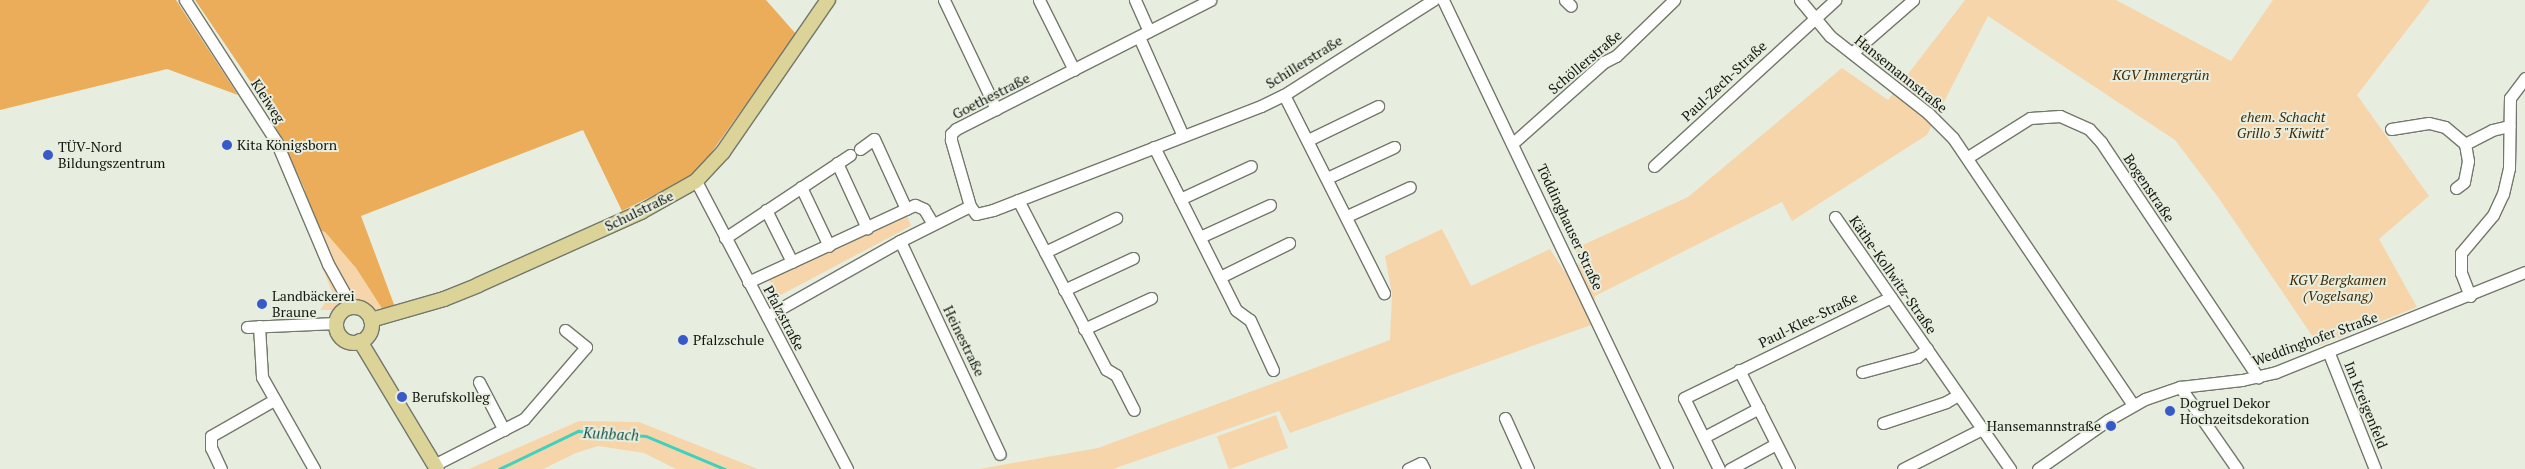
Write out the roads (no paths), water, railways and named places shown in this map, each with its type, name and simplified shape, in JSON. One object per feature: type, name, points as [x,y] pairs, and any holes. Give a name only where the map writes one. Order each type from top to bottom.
[{"type":"main road","name":"Schulstraße","points":[[372,320],[444,299],[486,282],[641,212],[696,181],[723,152],[828,0]]},
{"type":"main road","points":[[352,307],[366,311],[372,320],[368,335],[360,342],[345,340],[338,332],[336,323],[342,311],[352,307]]},
{"type":"main road","points":[[360,342],[435,467]]},
{"type":"street","name":"Kleiweg","points":[[185,0],[276,142],[328,264],[352,307]]},
{"type":"street","points":[[944,0],[996,109]]},
{"type":"street","points":[[1039,0],[1074,70]]},
{"type":"street","points":[[1135,0],[1150,31]]},
{"type":"street","name":"Goethestraße","points":[[970,206],[951,134],[996,109],[1210,0]]},
{"type":"street","name":"Schillerstraße","points":[[970,206],[980,215],[1284,95],[1433,0]]},
{"type":"street","name":"Töddinghauser Straße","points":[[1443,0],[1463,47],[1513,143],[1667,469]]},
{"type":"street","name":"Schöllerstraße","points":[[1513,143],[1604,62],[1616,56],[1674,0]]},
{"type":"street","name":"Hansemannstraße","points":[[1800,0],[1814,17],[1852,53],[1928,113],[1968,157],[2134,405]]},
{"type":"street","points":[[1814,17],[1834,0]]},
{"type":"street","points":[[1852,53],[1912,0]]},
{"type":"street","name":"Paul-Zech-Straße","points":[[1654,166],[1814,17]]},
{"type":"street","points":[[1139,37],[1183,136]]},
{"type":"street","points":[[2470,296],[2462,273],[2461,253],[2493,215],[2504,194],[2509,168],[2510,98],[2525,78]]},
{"type":"street","points":[[1284,95],[1347,216],[1384,293]]},
{"type":"street","points":[[1308,140],[1378,106]]},
{"type":"street","name":"Bogenstraße","points":[[1968,157],[2030,118],[2060,116],[2089,129],[2101,142],[2258,377]]},
{"type":"street","points":[[2391,129],[2429,123],[2445,127],[2465,144],[2468,161],[2464,182],[2456,188]]},
{"type":"street","points":[[2465,144],[2492,130],[2510,126]]},
{"type":"street","points":[[725,238],[874,139],[906,208]]},
{"type":"street","points":[[1154,147],[1236,310],[1250,320],[1273,370]]},
{"type":"street","points":[[1327,178],[1394,147]]},
{"type":"street","points":[[837,163],[867,228]]},
{"type":"street","points":[[1180,199],[1250,166]]},
{"type":"street","name":"Pfalzstraße","points":[[696,181],[848,469]]},
{"type":"street","points":[[801,187],[829,246]]},
{"type":"street","points":[[1347,216],[1410,187]]},
{"type":"street","points":[[1018,200],[1106,369],[1116,375],[1134,410]]},
{"type":"street","points":[[1200,237],[1270,204]]},
{"type":"street","points":[[748,282],[829,246],[906,208],[921,206],[933,224]]},
{"type":"street","points":[[767,316],[933,224],[970,206]]},
{"type":"street","points":[[766,210],[792,262]]},
{"type":"street","name":"Käthe-Kollwitz-Straße","points":[[1835,217],[2010,469]]},
{"type":"street","points":[[1044,252],[1116,218]]},
{"type":"street","name":"Heinestraße","points":[[900,242],[1000,454]]},
{"type":"street","points":[[1220,277],[1289,243]]},
{"type":"street","points":[[1064,290],[1133,258]]},
{"type":"street","name":"Weddinghofer Straße","points":[[2038,469],[2134,405],[2180,387],[2258,377],[2470,296],[2525,272]]},
{"type":"street","name":"Paul-Klee-Straße","points":[[1704,437],[1684,398],[1890,297]]},
{"type":"street","points":[[1084,329],[1151,298]]},
{"type":"street","points":[[314,469],[284,410],[274,400],[262,377],[253,327],[336,323]]},
{"type":"street","points":[[435,467],[524,419],[586,347],[565,330]]},
{"type":"street","name":"Käthe-Kollwitz-Straße","points":[[1862,372],[1917,357],[1927,349]]},
{"type":"street","name":"Im Kreigenfeld","points":[[2328,351],[2375,469]]},
{"type":"street","points":[[1739,370],[1789,469]]},
{"type":"street","points":[[479,382],[504,430]]},
{"type":"street","points":[[2180,387],[2237,469]]},
{"type":"street","points":[[1882,423],[1946,402],[1958,395]]},
{"type":"street","points":[[221,469],[211,448],[211,436],[274,400]]},
{"type":"street","points":[[1719,469],[1704,437],[1759,408]]},
{"type":"street","points":[[1505,418],[1528,469]]},
{"type":"street","points":[[1903,469],[1982,429]]},
{"type":"street","points":[[1730,469],[1776,444]]},
{"type":"street","points":[[1408,469],[1421,463],[1424,469]]},
{"type":"waterway","name":"Kuhbach","points":[[499,469],[578,431],[646,436],[725,469]]},
{"type":"place","name":"Kita Königsborn","points":[[227,145]]},
{"type":"place","name":"TÜV-Nord Bildungszentrum","points":[[48,155]]},
{"type":"place","name":"Landbäckerei Braune","points":[[262,304]]},
{"type":"place","name":"Pfalzschule","points":[[683,340]]},
{"type":"place","name":"Berufskolleg","points":[[402,397]]},
{"type":"place","name":"Dogruel Dekor Hochzeitsdekoration","points":[[2170,411]]},
{"type":"place","name":"Hansemannstraße","points":[[2111,426]]},
{"type":"park label","name":"KGV Immergrün","points":[[2161,75]]},
{"type":"park label","name":"ehem. Schacht Grillo 3 \"Kiwitt\"","points":[[2283,126]]},
{"type":"park label","name":"KGV Bergkamen (Vogelsang)","points":[[2338,288]]}]
